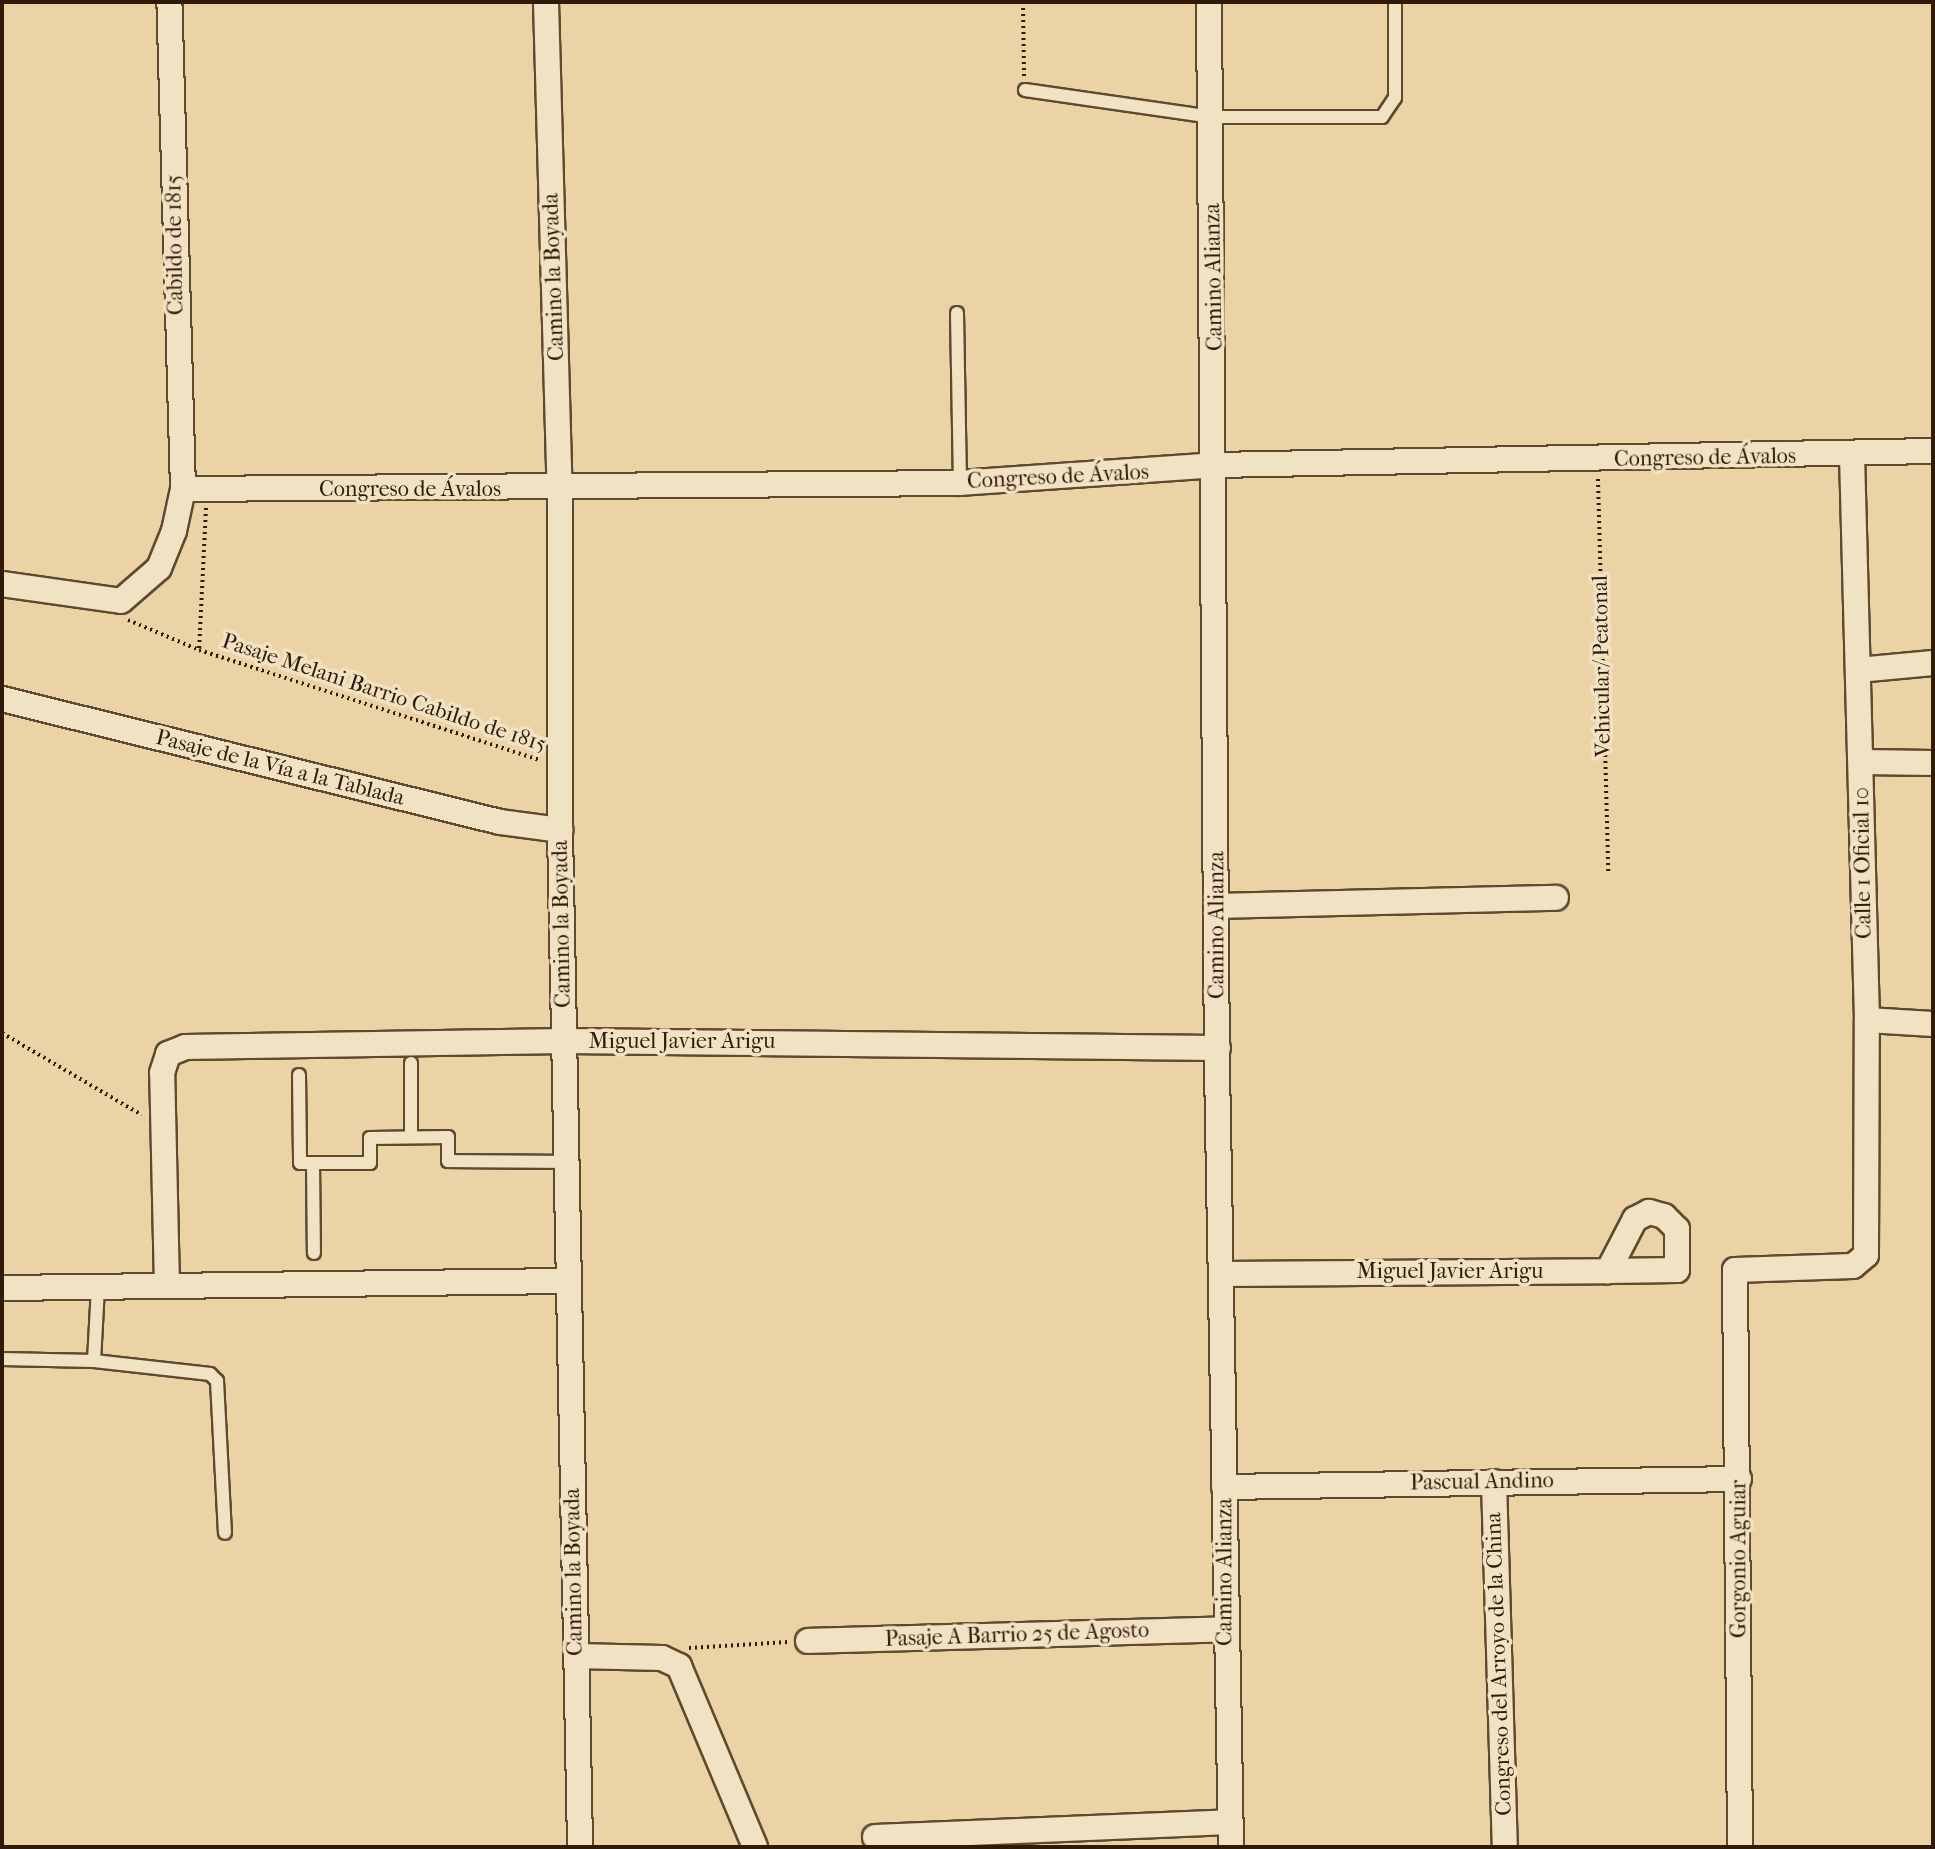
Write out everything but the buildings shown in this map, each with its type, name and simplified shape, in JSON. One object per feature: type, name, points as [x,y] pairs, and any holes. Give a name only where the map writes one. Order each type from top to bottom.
[{"type":"street","name":"Cabildo de 1815","points":[[111,603],[129,596],[159,568],[174,531],[183,489],[169,2]]},
{"type":"street","name":"Camino la Boyada","points":[[546,2],[560,490],[560,830],[580,1847]]},
{"type":"street","name":"Camino Alianza","points":[[1209,2],[1216,465],[1218,1048],[1225,1629],[1231,1847]]},
{"type":"street","name":"Congreso de Ávalos","points":[[183,489],[560,490],[960,483],[1216,465],[1598,460],[1933,451]]},
{"type":"street","name":"Calle 1 Oficial 10","points":[[1735,1270],[1853,1266],[1866,1255],[1867,1020],[1852,454]]},
{"type":"street","points":[[2,584],[111,603]]},
{"type":"street","points":[[1858,670],[1933,663]]},
{"type":"street","name":"Pasaje de la Vía a la Tablada","points":[[2,699],[500,822],[560,830]]},
{"type":"street","points":[[1861,762],[1933,763]]},
{"type":"street","points":[[1217,906],[1556,898]]},
{"type":"street","points":[[1867,1020],[1933,1024]]},
{"type":"street","name":"Miguel Javier Arigu","points":[[164,1127],[162,1073],[168,1054],[185,1047],[565,1041],[1218,1048]]},
{"type":"street","points":[[164,1127],[167,1286]]},
{"type":"street","name":"Miguel Javier Arigu","points":[[1223,1274],[1608,1271],[1677,1270],[1677,1229],[1664,1216],[1649,1212],[1635,1219],[1622,1238],[1608,1271]]},
{"type":"street","name":"Gorgonio Aguiar","points":[[1735,1270],[1740,1847]]},
{"type":"street","points":[[2,1288],[569,1281]]},
{"type":"street","name":"Pascual Andino","points":[[1224,1487],[1739,1479]]},
{"type":"street","name":"Congreso del Arroyo de la China","points":[[1494,1482],[1505,1847]]},
{"type":"street","name":"Pasaje A Barrio 25 de Agosto","points":[[808,1641],[1225,1629]]},
{"type":"street","points":[[576,1656],[662,1658],[679,1666],[690,1681],[730,1795],[755,1847]]},
{"type":"street","points":[[875,1837],[1230,1822]]},
{"type":"lane","points":[[1025,90],[1212,117],[1389,114],[1395,98],[1395,2]]},
{"type":"lane","points":[[957,313],[960,483]]},
{"type":"lane","points":[[411,1063],[411,1137]]},
{"type":"lane","points":[[299,1075],[300,1163],[370,1163],[370,1138],[411,1137],[448,1137],[448,1161],[568,1162]]},
{"type":"lane","points":[[313,1163],[314,1253]]},
{"type":"lane","points":[[94,1361],[98,1288]]},
{"type":"lane","points":[[2,1359],[94,1361],[210,1374],[217,1381],[225,1533]]},
{"type":"path","points":[[1023,2],[1025,90]]},
{"type":"path","name":"Vehicular/ Peatonal","points":[[1598,460],[1608,872]]},
{"type":"path","name":"Pasaje Melani Barrio Cabildo de 1815","points":[[199,650],[207,490]]},
{"type":"path","name":"Pasaje Melani Barrio Cabildo de 1815","points":[[111,603],[117,614],[199,650],[560,767]]},
{"type":"path","points":[[2,1033],[164,1127]]},
{"type":"path","points":[[662,1658],[674,1649],[808,1641]]}]
